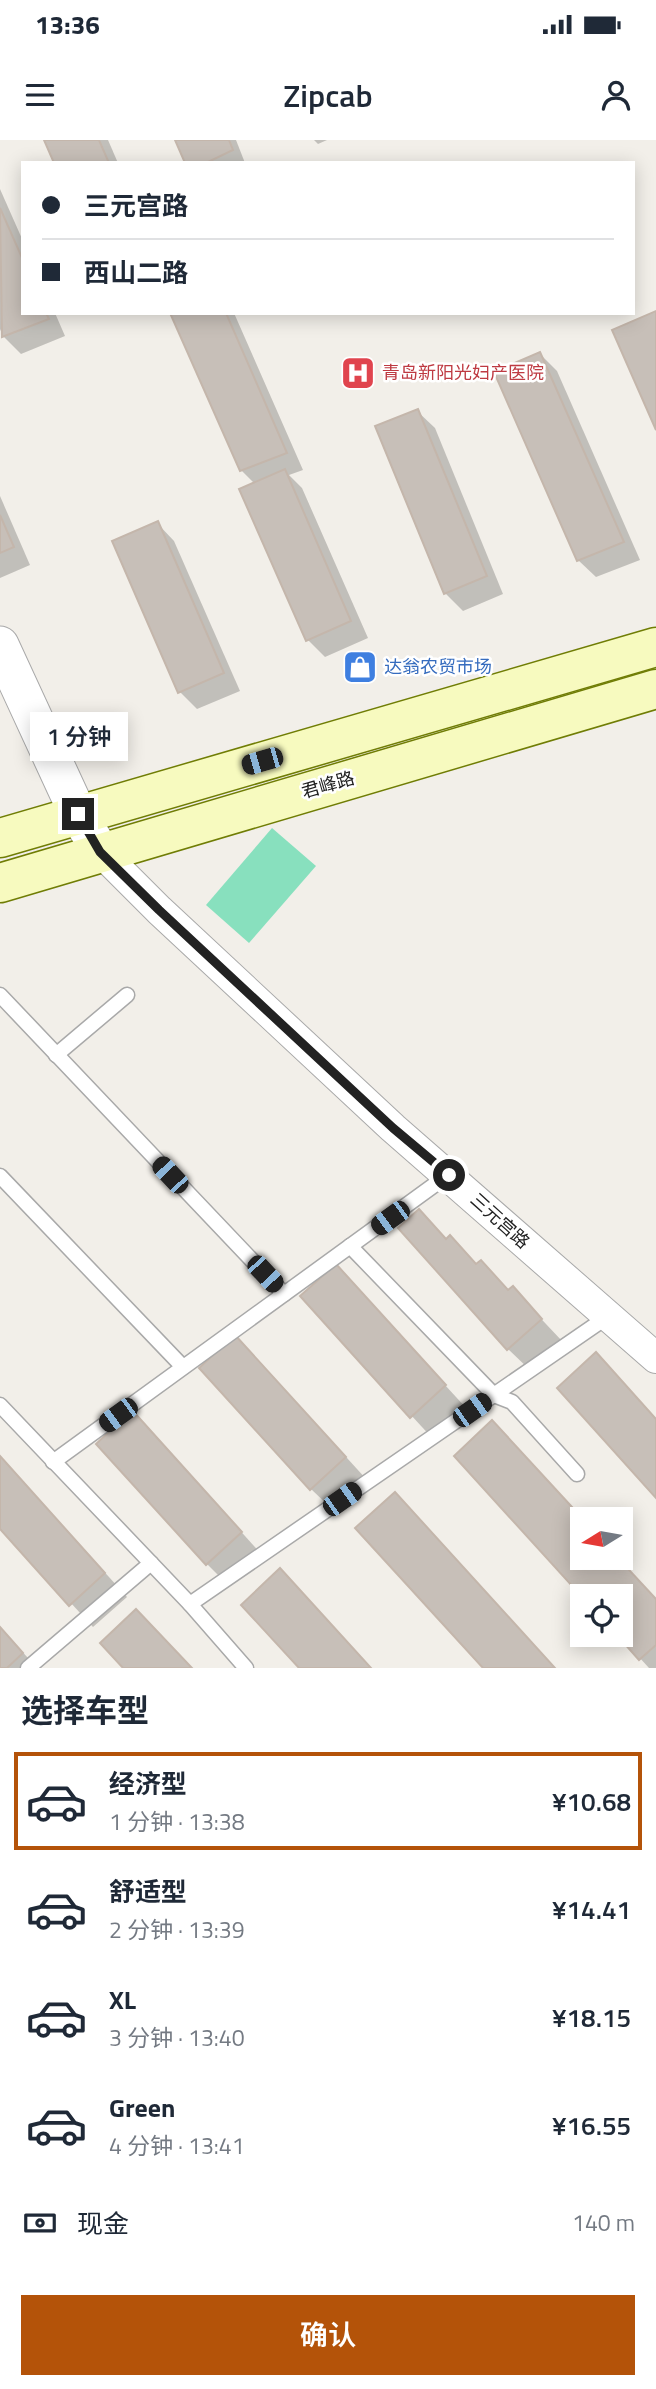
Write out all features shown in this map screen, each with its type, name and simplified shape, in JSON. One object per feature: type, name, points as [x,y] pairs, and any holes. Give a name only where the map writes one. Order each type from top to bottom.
[{"type":"main road","points":[[0,838],[656,647]]},
{"type":"main road","name":"君峰路","points":[[0,883],[656,689]]},
{"type":"street","points":[[0,645],[78,814],[100,852]]},
{"type":"street","name":"三元宫路","points":[[100,852],[373,1109],[607,1317],[656,1357]]},
{"type":"lane","points":[[0,995],[284,1294]]},
{"type":"lane","points":[[56,1055],[127,995]]},
{"type":"lane","points":[[53,1462],[449,1175]]},
{"type":"lane","points":[[0,1176],[183,1367]]},
{"type":"lane","points":[[350,1246],[494,1395],[512,1402],[577,1474]]},
{"type":"lane","points":[[191,1604],[607,1317]]},
{"type":"lane","points":[[0,1405],[191,1604],[246,1668]]},
{"type":"lane","points":[[28,1668],[151,1563]]},
{"type":"green space","points":[[272,828],[316,866],[249,943],[206,905]]},
{"type":"building","points":[[44,140],[99,140],[108,161],[53,161]]},
{"type":"building","points":[[175,140],[229,140],[233,150],[210,161],[184,161]]},
{"type":"building","points":[[0,208],[21,255],[21,315],[47,315],[49,319],[2,337]]},
{"type":"building","points":[[656,311],[656,430],[612,330]]},
{"type":"building","points":[[171,315],[227,315],[287,453],[240,471]]},
{"type":"building","points":[[540,352],[624,542],[577,561],[494,372]]},
{"type":"building","points":[[418,409],[487,576],[444,594],[375,426]]},
{"type":"building","points":[[285,469],[351,621],[306,641],[239,489]]},
{"type":"building","points":[[0,515],[14,547],[0,553]]},
{"type":"building","points":[[158,521],[224,673],[178,693],[112,541]]},
{"type":"building","points":[[419,1209],[446,1239],[450,1235],[476,1264],[481,1260],[508,1290],[513,1286],[542,1319],[507,1350],[398,1228]]},
{"type":"building","points":[[336,1264],[446,1385],[410,1418],[300,1296]]},
{"type":"building","points":[[235,1335],[346,1457],[310,1490],[199,1368]]},
{"type":"building","points":[[596,1352],[656,1419],[656,1498],[557,1388]]},
{"type":"building","points":[[132,1410],[242,1532],[206,1565],[96,1444]]},
{"type":"building","points":[[492,1420],[572,1507],[570,1570],[629,1570],[656,1599],[656,1645],[639,1660],[628,1647],[633,1647],[633,1584],[570,1584],[454,1456]]},
{"type":"building","points":[[0,1456],[105,1573],[69,1606],[0,1529]]},
{"type":"building","points":[[395,1492],[555,1668],[483,1668],[355,1528]]},
{"type":"building","points":[[280,1568],[371,1668],[299,1668],[241,1605]]},
{"type":"building","points":[[136,1609],[192,1668],[123,1668],[100,1643]]},
{"type":"building","points":[[0,1627],[23,1653],[7,1668],[0,1668]]},
{"type":"place","name":"青岛新阳光妇产医院","points":[[358,373]]},
{"type":"place","name":"达翁农贸市场","points":[[360,667]]},
{"type":"route","points":[[78,814],[100,852],[159,910],[393,1128],[449,1175]]}]
